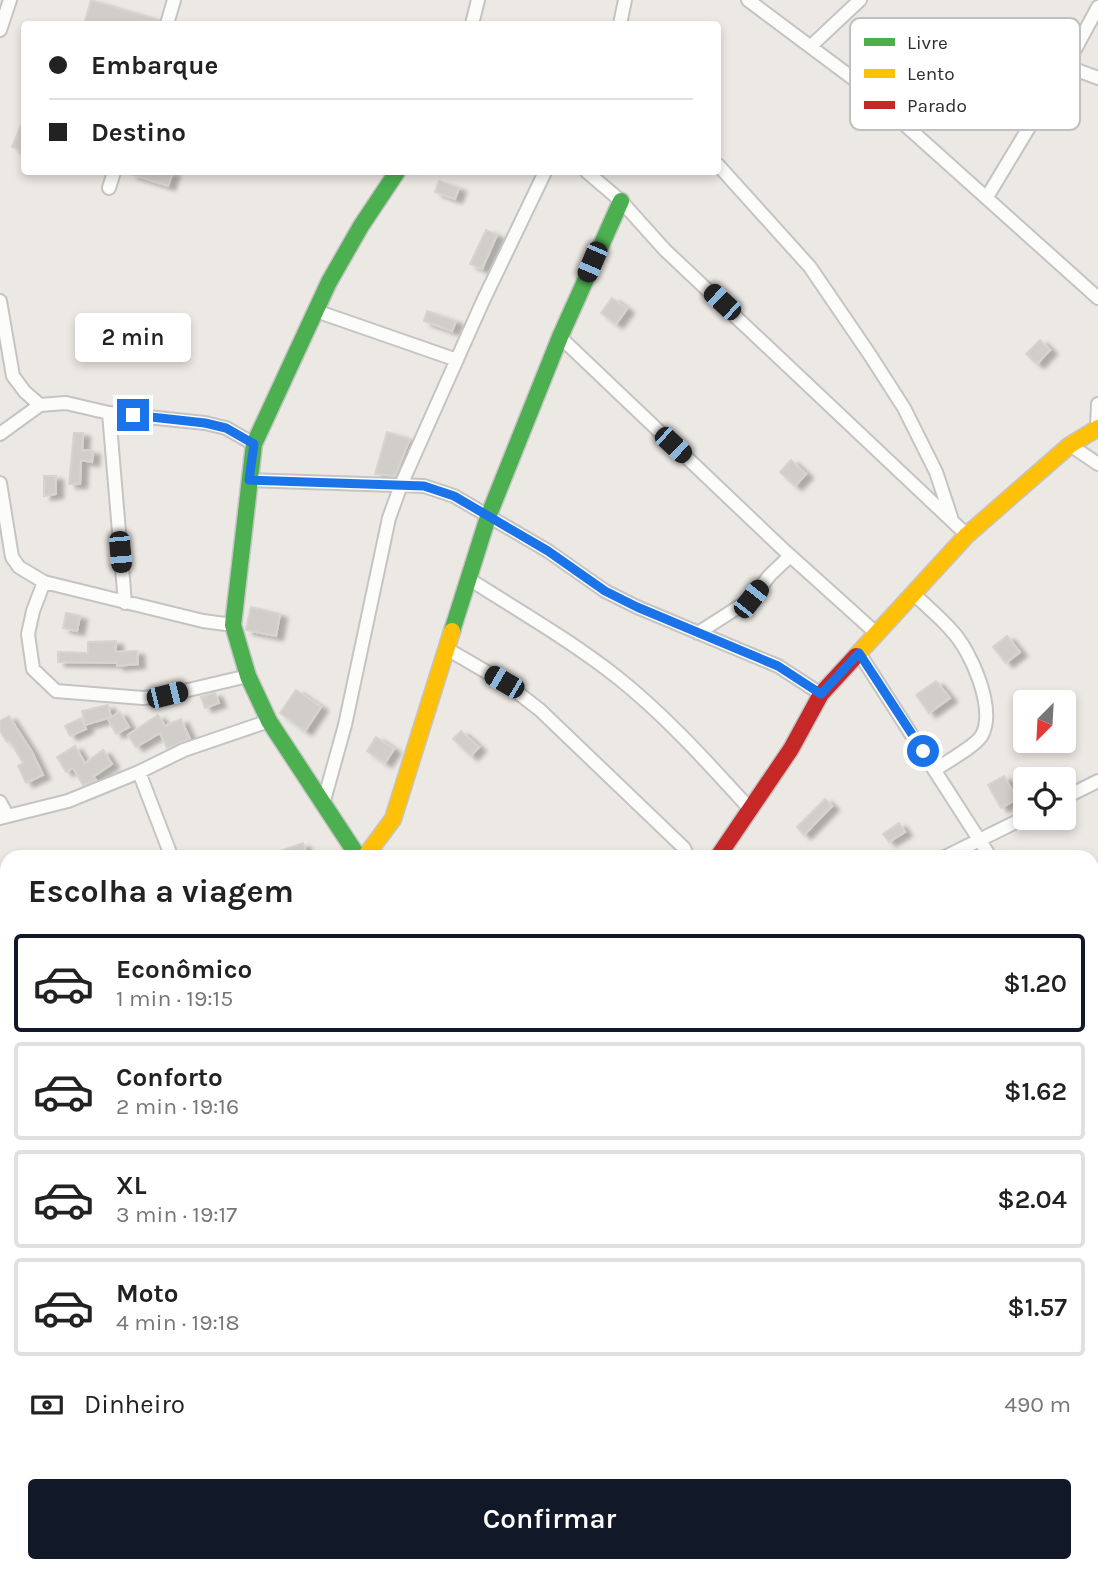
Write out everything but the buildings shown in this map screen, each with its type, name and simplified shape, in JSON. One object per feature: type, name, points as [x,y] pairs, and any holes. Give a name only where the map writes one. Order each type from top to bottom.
[{"type":"street","points":[[0,30],[10,0]]},
{"type":"street","points":[[168,21],[174,0]]},
{"type":"street","points":[[473,21],[478,0]]},
{"type":"street","points":[[621,21],[625,0]]},
{"type":"street","points":[[748,0],[850,76]]},
{"type":"street","points":[[811,46],[860,0]]},
{"type":"street","points":[[1080,40],[1098,6]]},
{"type":"street","points":[[1080,71],[1098,78]]},
{"type":"street","points":[[911,130],[1098,298]]},
{"type":"street","points":[[987,197],[1027,130]]},
{"type":"street","points":[[721,168],[810,267],[870,355],[904,408],[936,472],[951,518]]},
{"type":"street","points":[[109,188],[113,175]]},
{"type":"street","points":[[354,850],[269,721],[248,676],[233,625],[254,444],[316,311],[360,225],[395,175]]},
{"type":"street","points":[[323,804],[345,725],[389,518],[457,360],[544,175]]},
{"type":"street","points":[[591,175],[621,201],[665,250],[967,535]]},
{"type":"street","points":[[371,850],[393,819],[488,517],[560,337],[621,201]]},
{"type":"street","points":[[0,301],[13,376],[25,392],[40,405]]},
{"type":"street","points":[[316,311],[457,360]]},
{"type":"street","points":[[560,337],[876,634]]},
{"type":"street","points":[[0,433],[40,405],[66,403],[109,413],[205,423],[226,428],[254,444]]},
{"type":"street","points":[[722,850],[791,749],[821,694],[967,535],[1070,445],[1097,428],[1098,404]]},
{"type":"street","points":[[109,413],[125,603]]},
{"type":"street","points":[[1070,445],[1098,464]]},
{"type":"street","points":[[249,480],[424,486],[454,496],[548,551],[605,591],[778,666],[821,694]]},
{"type":"street","points":[[0,483],[12,556],[19,567],[44,582],[203,621],[233,625]]},
{"type":"street","points":[[698,633],[751,599],[790,556]]},
{"type":"street","points":[[469,579],[560,636],[616,676],[676,728],[750,809]]},
{"type":"street","points":[[44,582],[28,634],[33,669],[56,691],[143,698],[248,676]]},
{"type":"street","points":[[913,593],[953,631],[966,649],[984,694],[987,723],[981,738],[934,770]]},
{"type":"street","points":[[447,649],[504,682],[540,710],[684,850]]},
{"type":"street","points":[[859,653],[985,850]]},
{"type":"street","points":[[0,802],[3,817],[68,801],[184,750],[269,721]]},
{"type":"street","points":[[139,772],[169,850]]},
{"type":"street","points":[[1076,792],[1098,781]]},
{"type":"street","points":[[959,850],[1013,823]]},
{"type":"traffic: fast","points":[[354,850],[269,721],[248,676],[233,625],[254,444],[329,282],[361,226],[395,175]]},
{"type":"traffic: fast","points":[[452,631],[488,517],[560,337],[621,201]]},
{"type":"traffic: slow","points":[[856,656],[967,535],[1070,445],[1098,428]]},
{"type":"traffic: slow","points":[[370,850],[393,819],[452,631]]},
{"type":"traffic: jam","points":[[722,850],[791,749],[821,694],[856,656]]},
{"type":"route","points":[[133,415],[226,428],[254,444],[249,480],[424,486],[454,496],[548,551],[605,591],[778,666],[821,694],[859,653],[923,751]]}]
